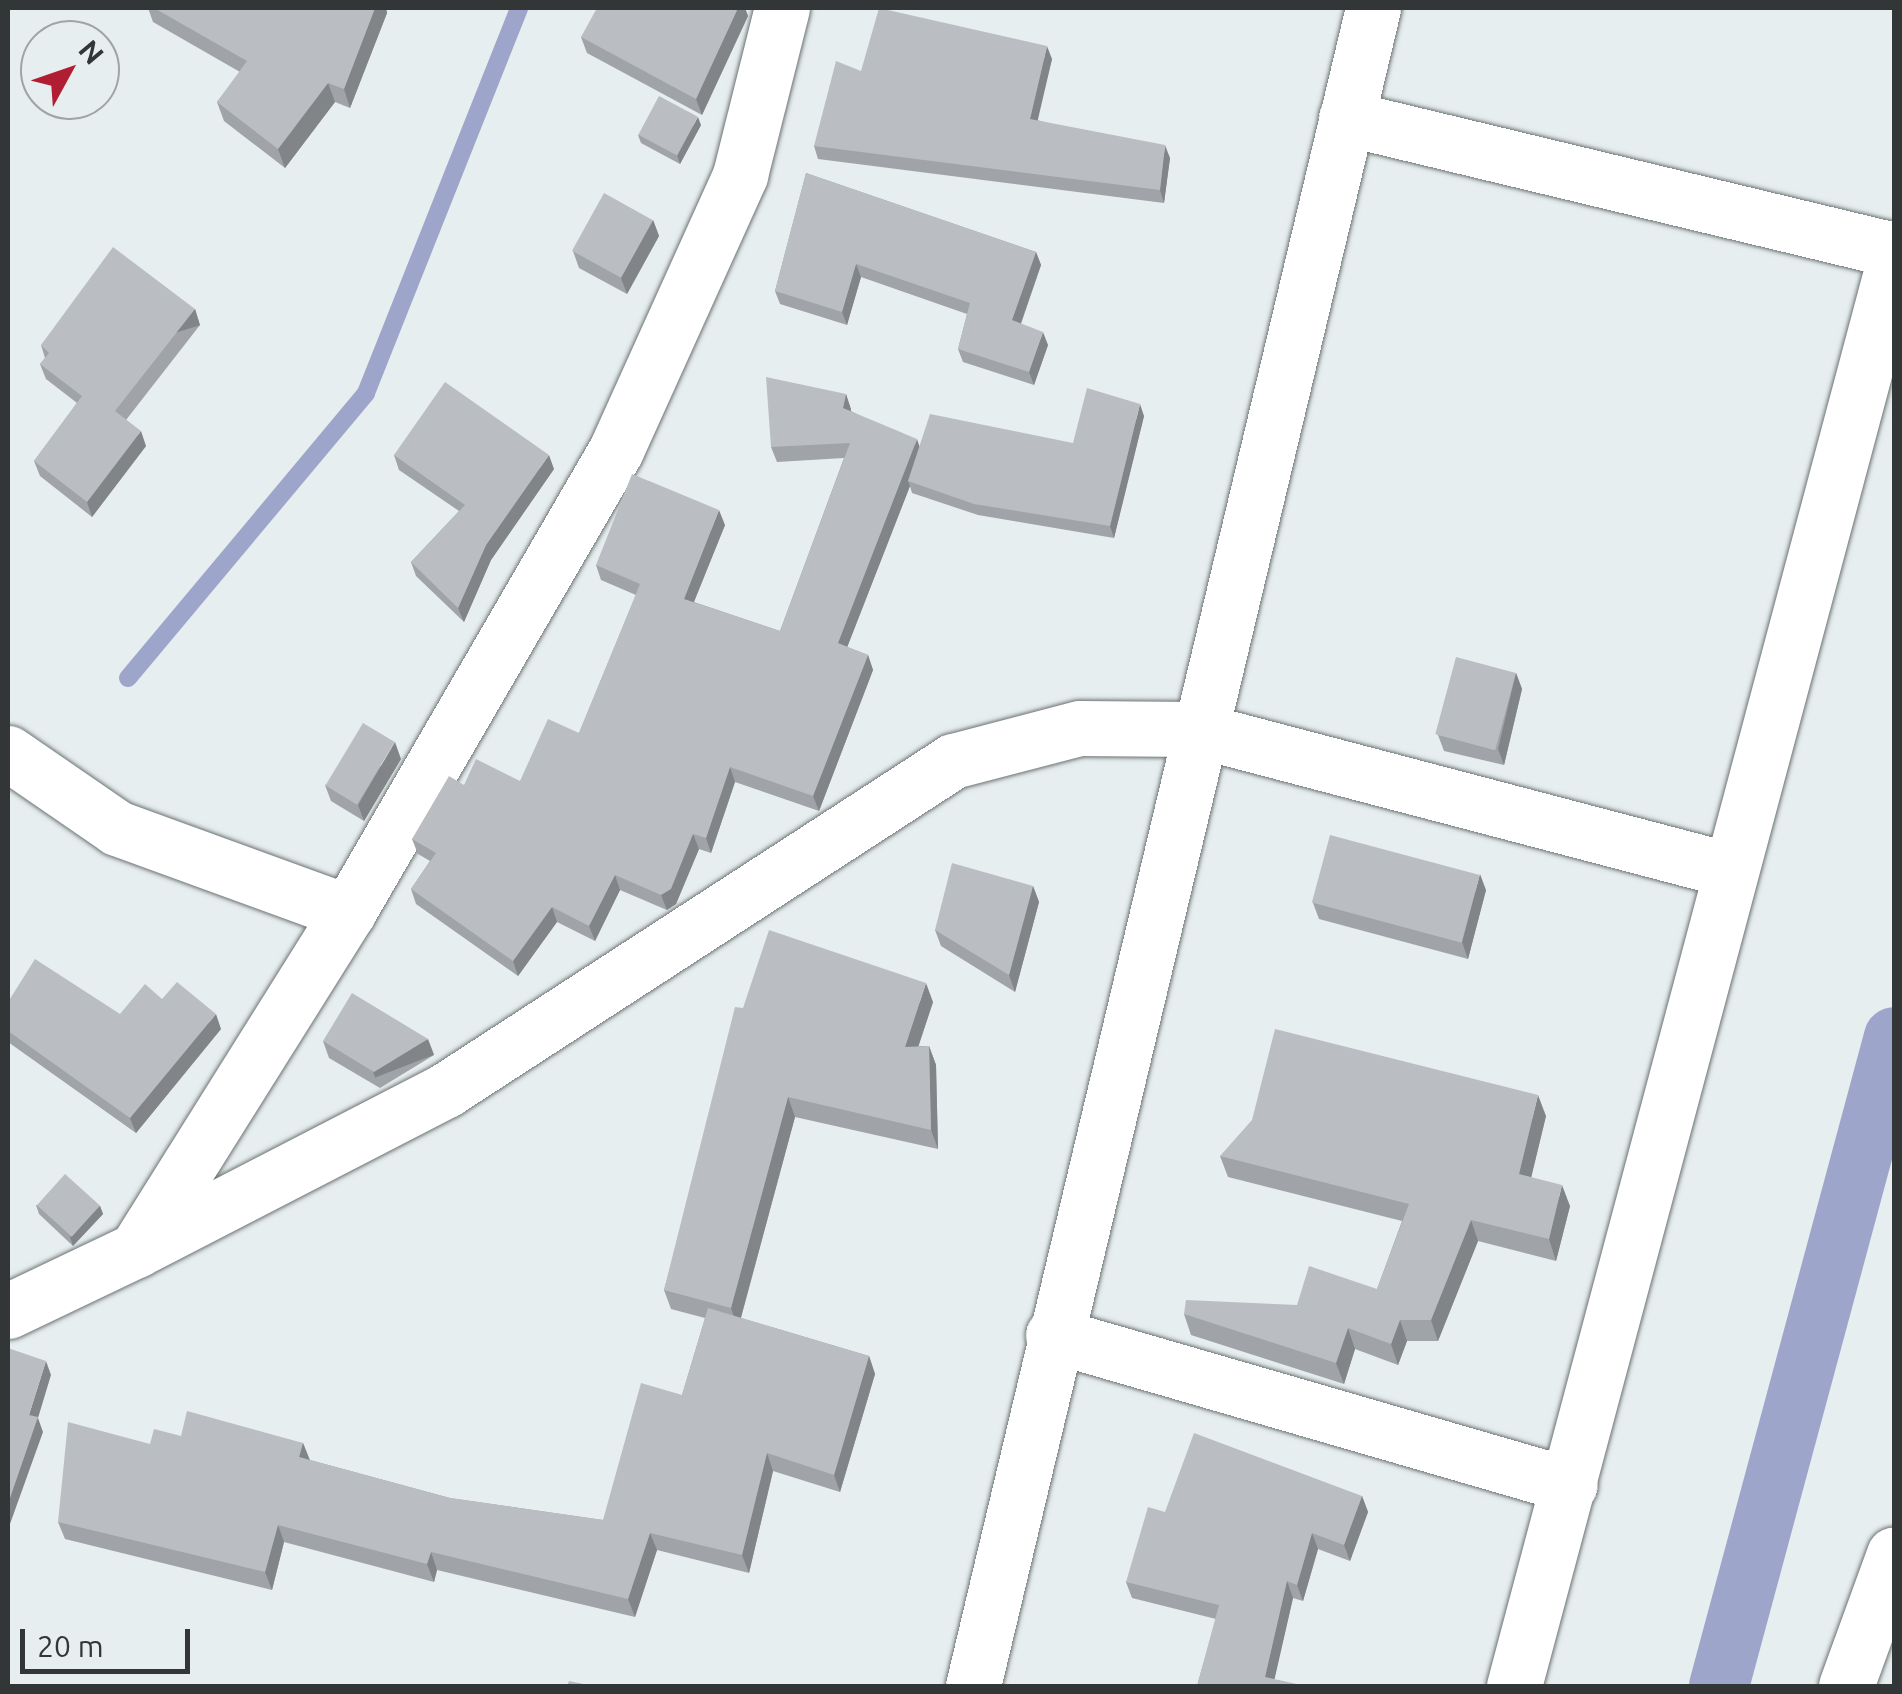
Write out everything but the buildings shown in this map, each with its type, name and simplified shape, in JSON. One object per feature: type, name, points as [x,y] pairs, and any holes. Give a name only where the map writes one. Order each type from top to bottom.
[{"type":"street","points":[[136,1250],[348,912],[616,450],[740,175],[782,8]]},
{"type":"street","points":[[973,1686],[1194,730],[1373,8]]},
{"type":"street","points":[[1346,118],[1894,250]]},
{"type":"street","points":[[1514,1686],[1894,261]]},
{"type":"street","points":[[8,1311],[136,1250],[446,1090],[953,762],[1080,728],[1194,730],[1730,870]]},
{"type":"street","points":[[8,752],[117,828],[348,912]]},
{"type":"street","points":[[1053,1335],[1570,1485]]},
{"type":"street","points":[[1846,1686],[1892,1573]]},
{"type":"waterway","points":[[128,678],[366,393],[519,8]]},
{"type":"waterway","points":[[1719,1686],[1894,1037]]}]
